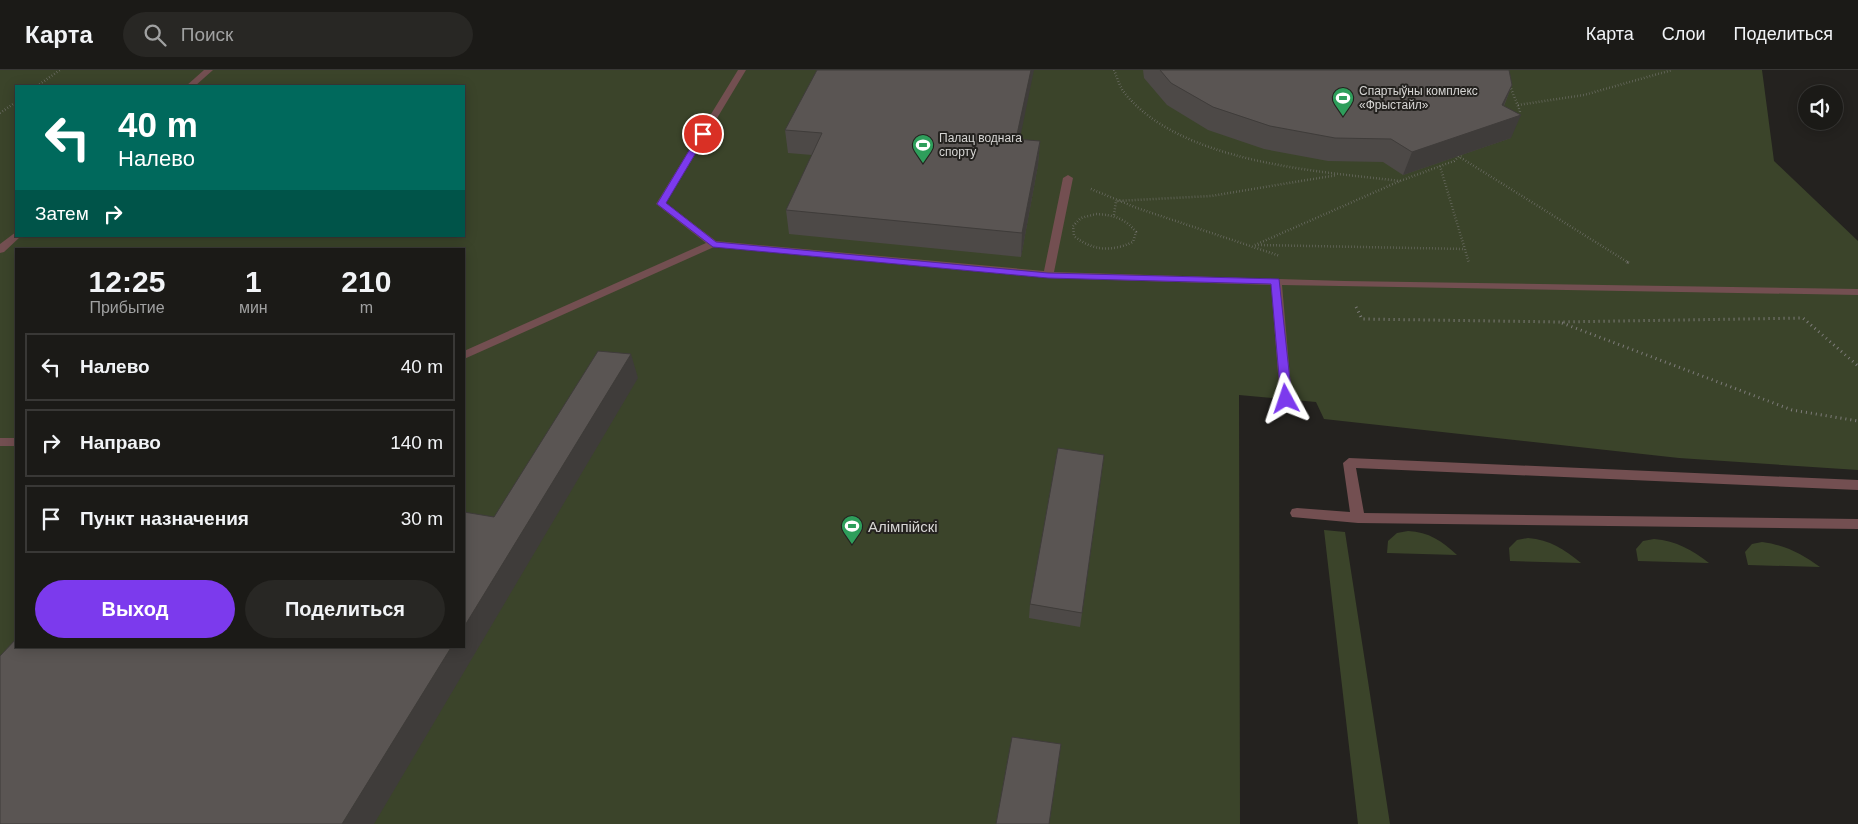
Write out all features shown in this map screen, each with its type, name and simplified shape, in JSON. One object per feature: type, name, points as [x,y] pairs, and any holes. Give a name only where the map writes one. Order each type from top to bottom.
[{"type":"lane","points":[[191,85],[209,70]]},
{"type":"lane","points":[[713,244],[661,204],[742,70]]},
{"type":"lane","points":[[1048,275],[1068,178]]},
{"type":"lane","points":[[0,250],[15,236]]},
{"type":"lane","points":[[465,356],[713,244],[1048,275],[1345,284],[1858,292]]},
{"type":"lane","points":[[1276,281],[1286,399]]},
{"type":"lane","points":[[0,442],[15,442]]},
{"type":"lane","points":[[1358,518],[1349,463],[1858,484]]},
{"type":"lane","points":[[1297,513],[1358,518],[1464,521],[1586,520],[1858,524]]},
{"type":"path","points":[[39,85],[60,70]]},
{"type":"path","points":[[1114,70],[1115,81],[1144,114],[1213,148],[1288,168],[1400,181]]},
{"type":"path","points":[[1518,105],[1584,95],[1672,70]]},
{"type":"path","points":[[1509,82],[1520,111],[1517,120]]},
{"type":"path","points":[[0,113],[15,103]]},
{"type":"path","points":[[1254,245],[1400,181],[1454,161],[1458,156],[1466,153]]},
{"type":"path","points":[[1458,156],[1632,265]]},
{"type":"path","points":[[1440,166],[1470,265]]},
{"type":"path","points":[[1116,202],[1211,196],[1342,174]]},
{"type":"path","points":[[1068,178],[1116,202],[1254,245],[1288,260]]},
{"type":"path","points":[[1114,215],[1116,202]]},
{"type":"path","points":[[1096,214],[1114,215],[1129,222],[1136,232],[1133,242],[1120,249],[1101,250],[1084,245],[1074,236],[1072,226],[1081,218],[1096,214]]},
{"type":"path","points":[[1254,245],[1465,249]]},
{"type":"path","points":[[1345,284],[1362,319],[1560,322],[1803,318],[1858,366]]},
{"type":"path","points":[[1560,322],[1792,410],[1858,421]]},
{"type":"green space","name":"Алімпійскі","points":[[0,70],[1762,70],[1774,161],[1858,241],[1858,470],[1679,458],[1324,419],[1316,402],[1239,395],[1240,824],[0,824]]},
{"type":"green space","points":[[1324,530],[1345,532],[1390,824],[1358,824]]},
{"type":"green space","points":[[1408,531],[1422,533],[1435,538],[1457,555],[1387,553],[1388,541],[1397,533]]},
{"type":"green space","points":[[1528,538],[1556,546],[1569,553],[1581,563],[1510,561],[1509,548],[1517,540]]},
{"type":"green space","points":[[1654,539],[1684,547],[1709,563],[1638,561],[1636,549],[1643,541]]},
{"type":"green space","points":[[1762,542],[1778,545],[1793,551],[1820,567],[1748,565],[1745,552],[1752,544]]},
{"type":"building","name":"Палац воднага спорту","points":[[817,70],[1031,70],[1016,139],[1040,141],[1022,233],[786,210],[822,133],[785,130]]},
{"type":"building","name":"Спартыўны комплекс «Фрыстайл»","points":[[1160,70],[1509,70],[1512,85],[1502,105],[1521,115],[1412,152],[1391,139],[1335,138],[1270,126],[1213,107],[1171,83]]},
{"type":"building","points":[[598,351],[631,354],[465,625],[465,512],[494,517]]},
{"type":"building","points":[[1058,448],[1104,455],[1082,613],[1030,604]]},
{"type":"building","points":[[15,640],[15,648],[451,648],[342,824],[0,824],[0,656]]},
{"type":"building","points":[[1012,737],[1061,744],[1049,824],[996,824]]},
{"type":"place","name":"Спартыўны комплекс «Фрыстайл»","points":[[1343,117]]},
{"type":"place","name":"Палац воднага спорту","points":[[923,164]]},
{"type":"place","name":"Алімпійскі","points":[[852,545]]},
{"type":"route","points":[[703,134],[661,204],[713,244],[881,258],[1048,275],[1276,281],[1286,399]]}]
